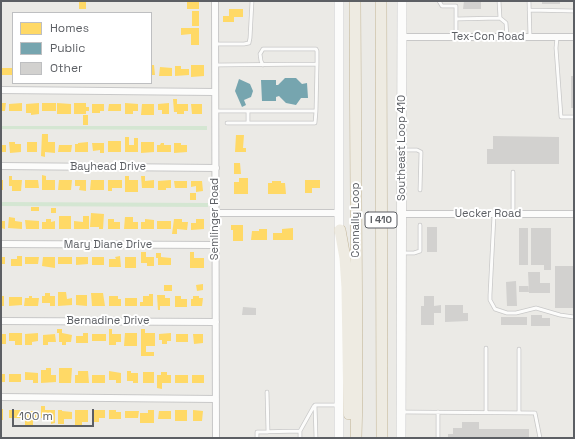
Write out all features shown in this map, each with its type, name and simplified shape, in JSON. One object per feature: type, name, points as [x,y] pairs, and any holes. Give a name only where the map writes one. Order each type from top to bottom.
[{"type":"highway","name":"Connally Loop","points":[[355,1],[356,438]]},
{"type":"highway","name":"I 410","points":[[381,1],[382,438]]},
{"type":"highway","points":[[340,230],[345,258],[347,288],[350,438]]},
{"type":"main road","points":[[339,1],[339,438]]},
{"type":"main road","name":"Southeast Loop 410","points":[[401,438],[402,1]]},
{"type":"street","name":"Semlinger Road","points":[[215,1],[216,438]]},
{"type":"street","name":"Tex-Con Road","points":[[402,37],[574,38]]},
{"type":"street","points":[[1,90],[215,92]]},
{"type":"street","name":"Bayhead Drive","points":[[1,166],[216,168]]},
{"type":"street","points":[[215,213],[340,213]]},
{"type":"street","name":"Uecker Road","points":[[402,214],[574,214]]},
{"type":"street","name":"Mary Diane Drive","points":[[1,244],[215,245]]},
{"type":"street","name":"Bernadine Drive","points":[[1,321],[216,322]]},
{"type":"street","points":[[1,397],[216,399]]},
{"type":"lane","points":[[215,44],[248,43],[250,38],[252,1]]},
{"type":"lane","points":[[439,1],[442,6],[456,6],[456,37]]},
{"type":"lane","points":[[499,1],[500,18]]},
{"type":"lane","points":[[529,1],[530,37]]},
{"type":"lane","points":[[529,10],[574,11]]},
{"type":"lane","points":[[456,19],[500,18],[506,23],[507,37]]},
{"type":"lane","points":[[557,37],[556,48],[561,117],[574,117]]},
{"type":"lane","points":[[227,123],[315,122],[317,64],[316,49],[263,49],[260,54],[263,65]]},
{"type":"lane","points":[[215,65],[317,64]]},
{"type":"lane","points":[[215,111],[316,111]]},
{"type":"lane","points":[[248,111],[248,123]]},
{"type":"lane","points":[[402,150],[416,150],[421,152],[420,190]]},
{"type":"lane","points":[[513,172],[514,215]]},
{"type":"lane","points":[[494,215],[490,300],[495,309],[500,312],[516,313],[536,308],[560,315],[574,316]]},
{"type":"lane","points":[[401,253],[414,253],[420,251],[420,225]]},
{"type":"lane","points":[[486,348],[486,412]]},
{"type":"lane","points":[[519,349],[519,413]]},
{"type":"lane","points":[[267,392],[268,432]]},
{"type":"lane","points":[[315,404],[338,405]]},
{"type":"lane","points":[[300,438],[300,431],[315,404]]},
{"type":"lane","points":[[315,404],[316,438]]},
{"type":"lane","points":[[400,412],[535,413],[540,438]]},
{"type":"lane","points":[[438,412],[438,438]]},
{"type":"lane","points":[[257,438],[257,432],[300,431]]},
{"type":"green space","points":[[1,126],[207,126],[207,130],[1,129]]},
{"type":"green space","points":[[1,202],[208,203],[208,207],[1,206]]},
{"type":"building: Homes","points":[[79,1],[86,1],[86,9],[79,9]]},
{"type":"building: Homes","points":[[187,1],[199,1],[199,9],[187,9]]},
{"type":"building: Homes","points":[[229,9],[243,9],[243,17],[234,17],[234,22],[223,22],[223,16],[229,16]]},
{"type":"building: Homes","points":[[192,11],[199,11],[199,26],[192,26]]},
{"type":"building: Homes","points":[[181,28],[199,28],[199,45],[191,45],[191,34],[181,35]]},
{"type":"building: Homes","points":[[152,65],[154,65],[155,75],[152,75]]},
{"type":"building: Homes","points":[[191,65],[204,65],[204,76],[191,77]]},
{"type":"building: Homes","points":[[175,66],[181,66],[181,69],[189,69],[189,75],[175,76]]},
{"type":"building: Homes","points":[[160,67],[172,68],[172,76],[159,76]]},
{"type":"building: Homes","points":[[1,68],[12,68],[12,75],[1,75]]},
{"type":"building: Homes","points":[[173,99],[177,99],[177,104],[188,104],[188,111],[184,111],[184,114],[177,114],[177,112],[174,112]]},
{"type":"building: Homes","points":[[1,103],[6,103],[5,111],[1,111]]},
{"type":"building: Homes","points":[[22,103],[22,111],[9,111],[9,104]]},
{"type":"building: Homes","points":[[39,103],[39,114],[31,115],[31,113],[26,113],[26,104]]},
{"type":"building: Homes","points":[[42,103],[56,103],[56,111],[42,111]]},
{"type":"building: Homes","points":[[57,103],[71,104],[71,114],[57,114]]},
{"type":"building: Homes","points":[[74,103],[86,103],[86,107],[89,107],[89,111],[86,111],[86,114],[74,114]]},
{"type":"building: Homes","points":[[125,103],[138,104],[138,111],[133,111],[133,114],[125,114]]},
{"type":"building: Homes","points":[[169,103],[169,114],[162,114],[162,110],[158,110],[158,104]]},
{"type":"building: Homes","points":[[92,104],[104,104],[104,111],[100,111],[100,113],[92,113]]},
{"type":"building: Homes","points":[[109,104],[121,104],[121,111],[108,111]]},
{"type":"building: Homes","points":[[142,104],[154,104],[154,115],[141,115]]},
{"type":"building: Homes","points":[[191,104],[202,104],[202,114],[192,114]]},
{"type":"building: Homes","points":[[83,115],[88,115],[88,125],[83,125]]},
{"type":"building: Homes","points":[[42,134],[48,134],[48,142],[55,142],[55,153],[45,152],[45,157],[41,156]]},
{"type":"building: Homes","points":[[236,135],[244,135],[243,148],[246,148],[246,152],[235,152]]},
{"type":"building: Homes","points":[[125,137],[129,137],[129,145],[134,145],[134,138],[138,138],[138,152],[125,152]]},
{"type":"building: Homes","points":[[108,141],[121,141],[121,152],[108,152]]},
{"type":"building: Homes","points":[[9,142],[21,144],[21,152],[10,153]]},
{"type":"building: Homes","points":[[27,142],[37,142],[37,152],[27,152]]},
{"type":"building: Homes","points":[[88,142],[88,152],[75,152],[75,144]]},
{"type":"building: Homes","points":[[141,142],[154,142],[154,152],[141,153]]},
{"type":"building: Homes","points":[[92,143],[104,143],[104,153],[100,153],[100,150],[93,151]]},
{"type":"building: Homes","points":[[161,143],[164,143],[164,145],[171,145],[171,152],[157,152],[157,145],[160,145]]},
{"type":"building: Homes","points":[[174,143],[187,145],[187,152],[174,153]]},
{"type":"building: Homes","points":[[1,145],[6,145],[6,152],[1,152]]},
{"type":"building: Homes","points":[[59,145],[72,145],[71,152],[58,152]]},
{"type":"building: Homes","points":[[234,163],[240,163],[241,174],[234,174]]},
{"type":"building: Homes","points":[[42,175],[46,176],[46,180],[55,180],[55,190],[42,190]]},
{"type":"building: Homes","points":[[9,176],[12,176],[12,180],[22,180],[21,191],[12,191],[12,186],[9,186]]},
{"type":"building: Homes","points":[[125,176],[129,176],[129,180],[138,180],[138,192],[125,192]]},
{"type":"building: Homes","points":[[141,176],[145,176],[145,181],[154,180],[154,188],[142,188]]},
{"type":"building: Homes","points":[[239,178],[248,178],[248,194],[234,194],[234,182],[239,182]]},
{"type":"building: Homes","points":[[1,180],[3,180],[3,190],[1,190]]},
{"type":"building: Homes","points":[[25,180],[38,180],[39,188],[25,188]]},
{"type":"building: Homes","points":[[59,180],[72,180],[71,190],[58,190]]},
{"type":"building: Homes","points":[[75,180],[86,180],[86,191],[79,190],[80,186],[75,186]]},
{"type":"building: Homes","points":[[91,180],[104,180],[104,190],[90,190]]},
{"type":"building: Homes","points":[[108,180],[122,180],[122,188],[112,188],[112,191],[108,191]]},
{"type":"building: Homes","points":[[171,180],[171,188],[166,188],[166,190],[158,190],[158,181]]},
{"type":"building: Homes","points":[[305,180],[320,180],[320,188],[312,188],[312,193],[305,193]]},
{"type":"building: Homes","points":[[174,181],[187,181],[187,188],[175,188]]},
{"type":"building: Homes","points":[[191,181],[202,181],[203,191],[196,192],[196,186],[191,187]]},
{"type":"building: Homes","points":[[272,181],[281,181],[281,183],[285,183],[286,194],[268,194],[268,183],[272,183]]},
{"type":"building: Homes","points":[[190,193],[196,193],[196,200],[190,200]]},
{"type":"building: Homes","points":[[31,207],[39,207],[39,211],[31,211]]},
{"type":"building: Homes","points":[[51,208],[56,208],[56,213],[51,213]]},
{"type":"building: Homes","points":[[91,213],[104,214],[103,229],[99,229],[99,227],[90,227]]},
{"type":"building: Homes","points":[[59,216],[71,216],[71,229],[59,229]]},
{"type":"building: Homes","points":[[83,216],[89,216],[89,229],[74,229],[74,221],[83,222]]},
{"type":"building: Homes","points":[[9,217],[15,218],[15,221],[22,222],[22,229],[8,228]]},
{"type":"building: Homes","points":[[125,217],[133,217],[133,222],[138,222],[138,229],[124,229]]},
{"type":"building: Homes","points":[[46,219],[51,219],[51,222],[55,221],[55,229],[42,229],[42,222],[46,222]]},
{"type":"building: Homes","points":[[108,219],[114,219],[114,222],[120,222],[120,229],[108,229]]},
{"type":"building: Homes","points":[[145,219],[154,220],[154,229],[141,229],[141,222],[145,222]]},
{"type":"building: Homes","points":[[174,219],[182,219],[182,222],[188,222],[187,230],[177,229],[177,234],[172,234]]},
{"type":"building: Homes","points":[[196,219],[204,219],[204,229],[191,230],[191,223],[196,223]]},
{"type":"building: Homes","points":[[25,220],[39,221],[39,229],[26,229]]},
{"type":"building: Homes","points":[[1,221],[5,221],[5,229],[1,228]]},
{"type":"building: Homes","points":[[157,221],[171,221],[171,229],[157,229]]},
{"type":"building: Homes","points":[[231,225],[243,225],[243,241],[233,241],[233,230],[231,230]]},
{"type":"building: Homes","points":[[293,228],[293,240],[273,240],[273,233],[282,233],[282,229]]},
{"type":"building: Homes","points":[[259,229],[267,229],[267,240],[251,240],[252,231],[259,231]]},
{"type":"building: Homes","points":[[141,252],[146,252],[146,257],[154,257],[154,266],[147,266],[147,263],[141,263]]},
{"type":"building: Homes","points":[[190,252],[194,252],[194,258],[204,258],[204,268],[190,268]]},
{"type":"building: Homes","points":[[156,253],[161,253],[161,257],[171,258],[171,265],[158,265]]},
{"type":"building: Homes","points":[[17,256],[22,256],[22,266],[11,266],[11,259],[17,259]]},
{"type":"building: Homes","points":[[120,256],[121,267],[109,267],[109,259],[116,259],[115,257]]},
{"type":"building: Homes","points":[[1,257],[5,257],[5,264],[1,264]]},
{"type":"building: Homes","points":[[25,257],[39,257],[38,264],[25,264]]},
{"type":"building: Homes","points":[[43,257],[55,257],[55,268],[42,266]]},
{"type":"building: Homes","points":[[58,257],[72,257],[72,264],[58,264]]},
{"type":"building: Homes","points":[[76,257],[88,257],[88,264],[76,265]]},
{"type":"building: Homes","points":[[92,257],[104,257],[104,265],[92,265]]},
{"type":"building: Homes","points":[[125,257],[136,257],[136,268],[125,268]]},
{"type":"building: Homes","points":[[203,284],[203,290],[197,291],[196,285]]},
{"type":"building: Homes","points":[[164,285],[172,285],[172,291],[164,291]]},
{"type":"building: Homes","points":[[58,292],[66,292],[67,299],[72,298],[72,305],[58,306]]},
{"type":"building: Homes","points":[[45,293],[50,293],[50,296],[55,296],[55,306],[50,306],[50,303],[42,303],[42,296],[45,296]]},
{"type":"building: Homes","points":[[91,293],[103,293],[105,306],[92,306]]},
{"type":"building: Homes","points":[[149,294],[153,294],[153,306],[140,306],[140,302],[143,302],[143,296],[149,296]]},
{"type":"building: Homes","points":[[76,295],[87,295],[87,306],[76,305]]},
{"type":"building: Homes","points":[[157,295],[165,295],[165,298],[170,298],[170,306],[160,306],[160,310],[158,310]]},
{"type":"building: Homes","points":[[1,296],[4,296],[4,306],[1,306]]},
{"type":"building: Homes","points":[[29,296],[32,296],[32,298],[39,298],[38,306],[24,306],[25,298],[29,298]]},
{"type":"building: Homes","points":[[109,296],[118,296],[118,299],[121,299],[121,306],[109,306]]},
{"type":"building: Homes","points":[[175,296],[181,296],[181,299],[187,299],[187,307],[175,307]]},
{"type":"building: Homes","points":[[193,296],[203,298],[202,306],[191,306],[191,299],[193,299]]},
{"type":"building: Homes","points":[[9,297],[22,297],[22,305],[9,306]]},
{"type":"building: Homes","points":[[125,298],[137,298],[137,306],[125,306]]},
{"type":"building: Homes","points":[[57,329],[62,329],[62,333],[72,335],[71,342],[66,342],[66,345],[62,345],[62,342],[59,342],[59,333],[57,333]]},
{"type":"building: Homes","points":[[109,329],[112,329],[112,334],[121,334],[121,342],[116,342],[116,345],[109,345]]},
{"type":"building: Homes","points":[[141,329],[145,329],[145,333],[155,333],[155,346],[146,346],[146,352],[154,352],[154,356],[141,356]]},
{"type":"building: Homes","points":[[9,333],[22,333],[22,345],[15,345],[15,341],[9,341]]},
{"type":"building: Homes","points":[[38,333],[38,341],[32,342],[32,345],[25,345],[25,334]]},
{"type":"building: Homes","points":[[83,333],[88,333],[88,343],[76,343],[76,336],[83,336]]},
{"type":"building: Homes","points":[[125,333],[137,333],[137,346],[124,346]]},
{"type":"building: Homes","points":[[171,333],[171,341],[167,341],[167,344],[162,344],[162,340],[159,340],[159,334]]},
{"type":"building: Homes","points":[[1,334],[6,334],[6,344],[1,344]]},
{"type":"building: Homes","points":[[55,334],[56,342],[48,342],[48,345],[43,345],[43,335]]},
{"type":"building: Homes","points":[[92,334],[106,334],[106,341],[92,341]]},
{"type":"building: Homes","points":[[176,334],[188,334],[188,342],[176,342]]},
{"type":"building: Homes","points":[[193,334],[203,334],[203,343],[194,344]]},
{"type":"building: Homes","points":[[46,368],[51,368],[51,375],[56,375],[56,382],[41,383],[41,370],[46,370]]},
{"type":"building: Homes","points":[[59,368],[72,368],[71,383],[59,383]]},
{"type":"building: Homes","points":[[78,371],[88,371],[89,383],[75,383],[75,375],[78,375]]},
{"type":"building: Homes","points":[[109,371],[121,373],[121,383],[116,383],[116,380],[109,380]]},
{"type":"building: Homes","points":[[127,371],[131,371],[131,373],[138,373],[138,383],[127,381]]},
{"type":"building: Homes","points":[[25,372],[38,373],[38,383],[33,383],[33,380],[25,380]]},
{"type":"building: Homes","points":[[143,372],[154,372],[154,383],[143,383]]},
{"type":"building: Homes","points":[[161,372],[167,372],[167,375],[171,375],[171,383],[162,383],[162,389],[157,388],[157,375],[161,375]]},
{"type":"building: Homes","points":[[1,374],[5,374],[5,382],[1,382]]},
{"type":"building: Homes","points":[[9,374],[21,374],[21,382],[9,382]]},
{"type":"building: Homes","points":[[92,375],[105,375],[105,383],[92,383]]},
{"type":"building: Homes","points":[[175,375],[188,375],[188,383],[175,383]]},
{"type":"building: Homes","points":[[192,375],[204,375],[204,383],[192,383]]},
{"type":"building: Homes","points":[[41,406],[45,406],[45,410],[55,410],[55,423],[51,424],[51,418],[41,418]]},
{"type":"building: Homes","points":[[1,409],[3,409],[3,420],[1,420]]},
{"type":"building: Homes","points":[[9,410],[21,410],[21,418],[9,418]]},
{"type":"building: Homes","points":[[58,410],[72,412],[72,419],[64,419],[64,424],[58,424]]},
{"type":"building: Homes","points":[[75,410],[88,410],[88,422],[82,422],[82,425],[75,425]]},
{"type":"building: Homes","points":[[93,410],[105,410],[105,418],[99,418],[99,422],[93,422]]},
{"type":"building: Homes","points":[[109,410],[121,412],[121,419],[109,419]]},
{"type":"building: Homes","points":[[148,410],[154,410],[154,423],[140,423],[140,413],[148,413]]},
{"type":"building: Homes","points":[[175,410],[187,410],[187,421],[175,421]]},
{"type":"building: Homes","points":[[193,410],[203,411],[202,421],[193,421]]},
{"type":"building: Homes","points":[[25,411],[38,411],[38,419],[33,419],[33,427],[25,427]]},
{"type":"building: Homes","points":[[125,411],[139,411],[138,418],[125,418]]},
{"type":"building: Homes","points":[[159,411],[171,411],[171,419],[158,419]]},
{"type":"building: Public","points":[[285,78],[296,78],[302,84],[307,83],[308,98],[301,98],[296,105],[286,103],[279,96],[276,97],[276,101],[262,101],[261,80],[276,80],[276,85],[278,85]]},
{"type":"building: Public","points":[[239,79],[250,84],[253,91],[251,97],[244,100],[246,105],[242,107],[235,91]]},
{"type":"building: Other","points":[[464,1],[481,1],[481,9],[463,9]]},
{"type":"building: Other","points":[[542,1],[560,1],[560,4],[542,4]]},
{"type":"building: Other","points":[[571,76],[574,76],[574,108],[571,108]]},
{"type":"building: Other","points":[[493,136],[559,137],[559,164],[487,164],[487,149],[493,149]]},
{"type":"building: Other","points":[[427,227],[437,227],[437,252],[427,252]]},
{"type":"building: Other","points":[[519,228],[528,228],[528,265],[519,265]]},
{"type":"building: Other","points":[[531,228],[551,228],[551,270],[544,270],[544,265],[531,265]]},
{"type":"building: Other","points":[[555,266],[574,266],[574,308],[555,308]]},
{"type":"building: Other","points":[[528,272],[540,272],[540,283],[550,283],[550,293],[529,293]]},
{"type":"building: Other","points":[[516,281],[517,306],[507,306],[506,282]]},
{"type":"building: Other","points":[[519,286],[529,286],[529,292],[519,292]]},
{"type":"building: Other","points":[[424,296],[434,296],[434,306],[441,305],[441,313],[434,313],[434,325],[421,325],[421,306],[424,306]]},
{"type":"building: Other","points":[[445,305],[463,305],[463,313],[468,313],[468,321],[445,322]]},
{"type":"building: Other","points":[[243,307],[256,308],[256,315],[242,315]]},
{"type":"building: Other","points":[[531,315],[542,315],[542,318],[550,318],[550,326],[531,326]]},
{"type":"building: Other","points":[[501,317],[527,317],[527,325],[501,325]]},
{"type":"building: Other","points":[[462,422],[479,422],[479,429],[529,429],[529,438],[448,438],[448,434],[453,434],[453,428],[462,428]]}]
